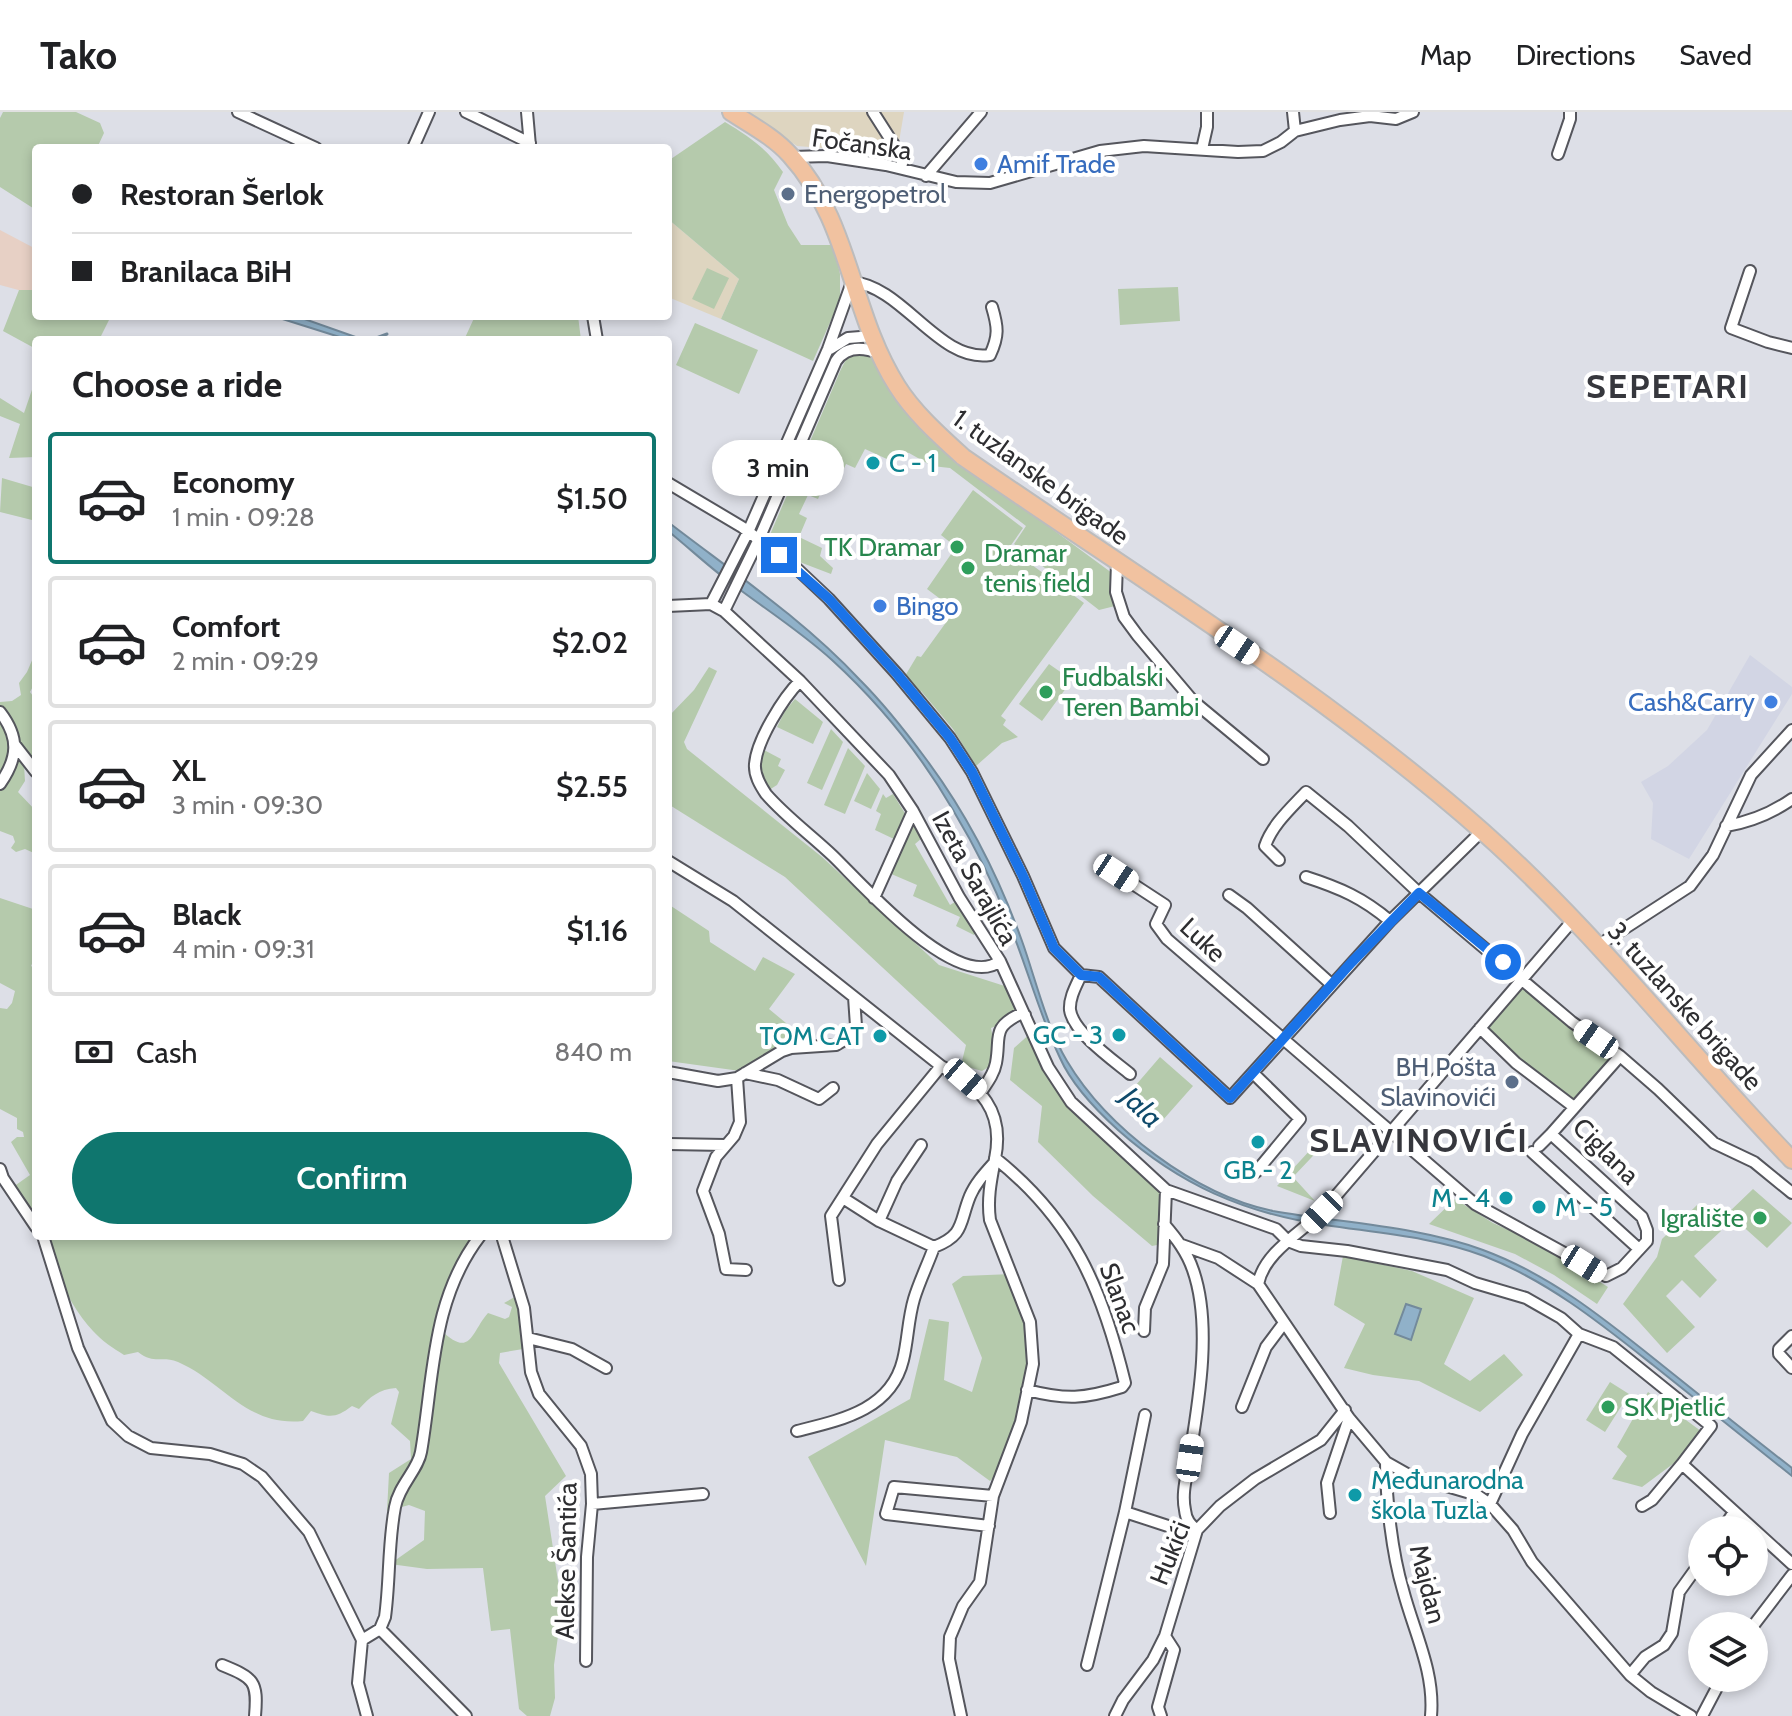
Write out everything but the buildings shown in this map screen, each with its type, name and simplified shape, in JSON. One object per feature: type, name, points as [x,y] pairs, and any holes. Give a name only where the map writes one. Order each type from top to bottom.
[{"type":"main road","name":"1. tuzlanske brigade","points":[[731,112],[792,157],[825,203],[838,231],[852,282],[873,336],[896,384],[910,405],[963,457],[1306,692],[1399,760],[1482,831],[1574,919]]},
{"type":"main road","name":"3. tuzlanske brigade","points":[[1574,919],[1792,1160]]},
{"type":"street","points":[[238,112],[307,144]]},
{"type":"street","points":[[415,144],[429,112]]},
{"type":"street","points":[[466,112],[526,144]]},
{"type":"street","points":[[527,112],[530,144]]},
{"type":"street","points":[[873,112],[903,159],[901,168]]},
{"type":"street","name":"Fočanska","points":[[926,176],[981,112]]},
{"type":"street","points":[[1202,149],[1207,112]]},
{"type":"street","points":[[1293,112],[1295,131]]},
{"type":"street","name":"Fočanska","points":[[792,157],[827,156],[901,168],[956,182],[990,183],[1100,151],[1144,146],[1263,151],[1295,131],[1370,116],[1396,119],[1413,112]]},
{"type":"street","points":[[1558,154],[1570,112]]},
{"type":"street","points":[[1750,271],[1731,328],[1792,348]]},
{"type":"street","points":[[672,606],[711,604],[718,593],[828,349],[852,282],[861,282],[876,290],[959,351],[977,357],[990,355],[996,343],[999,332],[992,307]]},
{"type":"street","points":[[828,349],[848,338],[873,336]]},
{"type":"street","points":[[724,611],[759,539],[836,361],[844,352],[856,348],[881,353]]},
{"type":"street","points":[[672,485],[759,539],[829,599],[950,738],[972,772],[1054,948],[1081,975],[1099,977],[1230,1098],[1390,921],[1482,831]]},
{"type":"street","points":[[1117,563],[1116,592],[1124,617],[1138,636],[1193,701],[1263,759]]},
{"type":"street","name":"Izeta Sarajlića","points":[[711,604],[724,611],[800,681],[889,775],[913,811],[959,897],[1000,961],[983,968],[956,960],[901,924],[766,794],[758,781],[755,767],[759,752],[781,702],[800,681]]},
{"type":"street","points":[[0,712],[8,722],[15,745],[32,767]]},
{"type":"street","points":[[1599,945],[1690,886],[1713,855],[1751,775],[1792,730]]},
{"type":"street","points":[[0,784],[11,768],[15,745]]},
{"type":"street","points":[[1279,860],[1265,846],[1267,839],[1306,792],[1348,826],[1419,893],[1572,1022],[1620,1056],[1714,1143],[1754,1162],[1792,1193]]},
{"type":"street","points":[[1726,826],[1767,814],[1792,799]]},
{"type":"street","name":"Izeta Sarajlića","points":[[874,898],[913,811]]},
{"type":"street","points":[[672,863],[733,901],[941,1066],[965,1079],[981,1092],[992,1110],[995,1121],[994,1161],[988,1203],[990,1220],[1030,1322],[1033,1364],[1013,1446],[993,1496],[980,1582],[959,1614],[949,1647],[961,1716]]},
{"type":"street","name":"Luke","points":[[1116,873],[1165,905],[1156,924],[1167,939],[1282,1038]]},
{"type":"street","points":[[1306,877],[1367,901],[1390,921]]},
{"type":"street","points":[[1229,895],[1331,984]]},
{"type":"street","points":[[1258,1284],[1267,1263],[1322,1212],[1574,919]]},
{"type":"street","points":[[1000,961],[1048,1067],[1071,1102],[1166,1190],[1276,1229],[1288,1241],[1301,1246],[1347,1251],[1447,1270],[1475,1283],[1526,1298],[1561,1318],[1579,1334],[1613,1347],[1711,1426],[1652,1500],[1642,1506]]},
{"type":"street","points":[[1081,975],[1072,994],[1070,1009],[1073,1022],[1130,1074]]},
{"type":"street","points":[[672,1073],[718,1081],[741,1075],[791,1048],[836,1045],[853,1035],[856,1026],[854,997]]},
{"type":"street","points":[[981,1092],[992,1077],[997,1062],[997,1035],[1001,1027],[1020,1014],[1025,1015]]},
{"type":"street","name":"Ciglana","points":[[1480,1028],[1516,1063],[1574,1107],[1536,1149],[1639,1249],[1647,1241],[1642,1217],[1551,1134]]},
{"type":"street","points":[[1282,1038],[1482,1209],[1606,1276],[1622,1268],[1639,1249]]},
{"type":"street","points":[[1574,1107],[1620,1056]]},
{"type":"street","points":[[839,1280],[831,1216],[877,1144],[941,1066]]},
{"type":"street","points":[[1253,1073],[1300,1119],[1256,1172]]},
{"type":"street","points":[[741,1075],[778,1080],[819,1099],[833,1088]]},
{"type":"street","points":[[741,1075],[740,1122],[734,1136],[716,1157],[703,1191],[719,1234],[726,1269],[746,1270]]},
{"type":"street","points":[[672,1144],[725,1145]]},
{"type":"street","points":[[879,1221],[897,1181],[921,1145]]},
{"type":"street","points":[[843,1198],[879,1221],[934,1247],[950,1241],[957,1234],[973,1189],[994,1161]]},
{"type":"street","name":"Slanac","points":[[994,1161],[1042,1202],[1076,1246],[1108,1320],[1125,1383],[1122,1387],[1079,1399],[1027,1390]]},
{"type":"street","points":[[0,1169],[32,1221]]},
{"type":"street","name":"Slanac","points":[[1144,1331],[1145,1308],[1163,1264],[1166,1190]]},
{"type":"street","points":[[1164,1224],[1182,1245],[1194,1271],[1200,1304],[1199,1400],[1184,1486],[1184,1509],[1188,1523],[1197,1530]]},
{"type":"street","points":[[44,1240],[78,1348],[112,1421],[128,1436],[151,1448],[210,1454],[243,1464],[262,1477],[309,1532],[362,1640],[358,1683],[367,1716]]},
{"type":"street","points":[[362,1640],[380,1629],[385,1617],[395,1509],[403,1483],[420,1458],[433,1352],[444,1308],[477,1240]]},
{"type":"street","name":"Alekse Šantića","points":[[503,1240],[524,1308],[531,1372],[539,1394],[570,1430],[588,1460],[592,1504],[587,1557],[586,1661]]},
{"type":"street","points":[[1182,1245],[1218,1258],[1258,1284],[1347,1414],[1386,1462],[1424,1480],[1477,1495],[1490,1504],[1513,1530],[1532,1562],[1630,1675],[1691,1716]]},
{"type":"street","points":[[797,1431],[854,1415],[880,1400],[895,1384],[903,1361],[914,1299],[934,1247]]},
{"type":"street","points":[[1242,1407],[1266,1347],[1284,1323]]},
{"type":"street","points":[[1490,1504],[1522,1434],[1579,1334]]},
{"type":"street","points":[[1792,1336],[1779,1349],[1779,1354],[1792,1368]]},
{"type":"street","points":[[528,1338],[572,1349],[606,1368]]},
{"type":"street","points":[[1330,1513],[1327,1483],[1347,1414]]},
{"type":"street","name":"Hukići","points":[[1115,1716],[1153,1660],[1165,1636],[1197,1530],[1220,1506],[1255,1479],[1321,1440],[1347,1414]]},
{"type":"street","points":[[1087,1665],[1125,1512],[1145,1415]]},
{"type":"street","name":"Majdan","points":[[1386,1462],[1389,1513],[1402,1588],[1422,1650],[1432,1699],[1431,1716]]},
{"type":"street","points":[[1682,1464],[1792,1564]]},
{"type":"street","points":[[989,1526],[886,1514],[894,1487],[993,1496]]},
{"type":"street","points":[[592,1504],[703,1494]]},
{"type":"street","points":[[1125,1512],[1174,1528],[1197,1530]]},
{"type":"street","points":[[1731,1516],[1734,1512]]},
{"type":"street","points":[[1764,1612],[1792,1575]]},
{"type":"street","points":[[1630,1675],[1645,1657],[1664,1645],[1672,1633],[1679,1592],[1688,1579]]},
{"type":"street","points":[[380,1629],[466,1716]]},
{"type":"street","points":[[1161,1716],[1158,1707],[1174,1650],[1165,1636]]},
{"type":"street","points":[[222,1665],[248,1675],[255,1685],[255,1716]]},
{"type":"street","points":[[1702,1716],[1715,1692]]},
{"type":"shaded area","points":[[746,112],[904,112],[897,154],[797,146]]},
{"type":"shaded area","points":[[672,222],[739,279],[721,319],[672,299]]},
{"type":"shaded area","points":[[0,230],[32,247],[32,291],[0,285]]},
{"type":"shaded area","points":[[1750,655],[1792,687],[1792,694],[1689,859],[1651,839],[1653,803],[1641,782],[1668,766],[1707,730]]},
{"type":"green space","points":[[3,112],[76,112],[100,123],[104,133],[99,144],[32,144],[32,207],[0,187],[0,118]]},
{"type":"green space","points":[[725,122],[757,144],[783,172],[774,190],[788,225],[801,245],[834,245],[840,274],[840,300],[813,361],[721,319],[739,279],[672,222],[672,158]]},
{"type":"green space","points":[[707,268],[729,278],[714,309],[692,299]]},
{"type":"green space","points":[[1178,287],[1180,321],[1120,325],[1118,289]]},
{"type":"green space","points":[[19,290],[32,290],[32,320],[109,320],[101,336],[32,336],[32,347],[3,331]]},
{"type":"green space","points":[[473,320],[578,320],[580,336],[466,336]]},
{"type":"green space","points":[[695,323],[758,350],[739,394],[676,365]]},
{"type":"green space","points":[[862,353],[875,360],[1014,501],[1112,573],[1119,605],[1099,610],[1014,544],[1026,526],[950,468],[932,466],[909,453],[895,451],[889,460],[865,449],[855,468],[846,464],[837,484],[827,479],[818,499],[808,495],[799,514],[807,518],[799,537],[822,548],[820,556],[833,568],[831,574],[797,561],[769,537],[841,369],[847,358]]},
{"type":"green space","points":[[32,390],[32,457],[9,458],[20,424],[0,416],[0,398],[24,413]]},
{"type":"green space","points":[[2,478],[32,487],[32,520],[0,512]]},
{"type":"green space","points":[[973,490],[1023,528],[1009,548],[1084,603],[1001,716],[1006,720],[1003,725],[1018,737],[1002,743],[976,766],[953,729],[921,691],[918,695],[905,676],[917,656],[921,657],[955,610],[927,589],[956,547],[941,535]]},
{"type":"green space","points":[[32,660],[32,762],[24,765],[25,781],[18,792],[32,807],[32,852],[25,849],[16,852],[11,848],[15,842],[13,836],[0,831],[0,724],[7,723],[0,712],[0,702],[12,701],[21,695],[19,683]]},
{"type":"green space","name":"Fudbalski Teren Bambi","points":[[1049,664],[1072,680],[1042,721],[1019,704]]},
{"type":"green space","points":[[709,667],[717,671],[684,742],[687,749],[822,857],[939,965],[1014,989],[1025,1015],[991,1028],[997,1062],[982,1071],[961,1065],[966,1045],[785,877],[672,806],[672,713],[694,690]]},
{"type":"green space","points":[[795,699],[823,722],[813,744],[777,727]]},
{"type":"green space","points":[[831,729],[843,742],[822,790],[807,783]]},
{"type":"green space","points":[[848,748],[865,766],[845,814],[824,805]]},
{"type":"green space","points":[[764,750],[781,759],[778,766],[785,770],[777,785],[769,790],[760,771]]},
{"type":"green space","points":[[867,773],[880,789],[871,809],[854,801]]},
{"type":"green space","points":[[883,794],[886,798],[893,794],[906,815],[896,840],[875,830],[881,814],[876,811]]},
{"type":"green space","points":[[912,823],[922,838],[915,844],[950,905],[958,900],[976,931],[974,935],[956,926],[960,917],[913,896],[917,885],[889,873]]},
{"type":"green space","points":[[0,898],[32,909],[32,1223],[13,1187],[30,1175],[11,1142],[17,1137],[24,1137],[23,1132],[17,1129],[17,1118],[0,1109],[0,1008],[7,1009],[15,991],[0,983]]},
{"type":"green space","points":[[672,907],[709,931],[710,942],[755,971],[763,957],[795,974],[769,1009],[792,1028],[782,1045],[740,1071],[672,1062]]},
{"type":"green space","points":[[1524,979],[1620,1056],[1574,1107],[1480,1028]]},
{"type":"green space","points":[[1032,1032],[1074,1108],[1165,1197],[1162,1244],[1152,1246],[1093,1196],[1038,1142],[1042,1106],[1010,1080],[1014,1048]]},
{"type":"green space","points":[[1160,1057],[1193,1086],[1162,1121],[1129,1093]]},
{"type":"green space","points":[[1324,1135],[1328,1140],[1293,1177],[1315,1201],[1277,1186]]},
{"type":"green space","name":"Igralište","points":[[1753,1189],[1792,1223],[1767,1248],[1728,1213]]},
{"type":"green space","points":[[1455,1199],[1493,1223],[1542,1245],[1608,1287],[1597,1304],[1515,1254],[1429,1224]]},
{"type":"green space","points":[[1697,1205],[1721,1231],[1694,1256],[1717,1280],[1700,1298],[1682,1280],[1666,1296],[1695,1327],[1667,1353],[1623,1304],[1657,1257],[1662,1239]]},
{"type":"green space","points":[[41,1240],[477,1240],[469,1253],[440,1329],[450,1338],[464,1343],[474,1335],[488,1313],[505,1319],[509,1317],[512,1307],[504,1303],[520,1294],[529,1356],[523,1349],[500,1353],[499,1363],[566,1476],[545,1496],[562,1607],[554,1665],[555,1698],[550,1716],[527,1716],[519,1709],[510,1629],[491,1631],[483,1568],[427,1569],[390,1564],[424,1540],[425,1511],[409,1505],[387,1511],[389,1473],[411,1459],[410,1441],[391,1424],[399,1392],[396,1388],[375,1394],[359,1409],[352,1406],[337,1415],[311,1411],[303,1421],[266,1417],[178,1362],[149,1358],[138,1352],[124,1355],[93,1331],[63,1286]]},
{"type":"green space","points":[[1343,1256],[1412,1271],[1474,1298],[1444,1364],[1470,1381],[1504,1354],[1523,1375],[1480,1412],[1419,1381],[1344,1368],[1365,1324],[1334,1305]]},
{"type":"green space","points":[[1012,1274],[1033,1335],[1021,1422],[996,1475],[990,1481],[957,1457],[885,1440],[866,1566],[808,1457],[910,1399],[929,1319],[949,1322],[944,1380],[972,1392],[982,1358],[952,1284],[963,1276]]},
{"type":"green space","name":"SK Pjetlić","points":[[1610,1382],[1629,1394],[1605,1432],[1586,1420]]},
{"type":"green space","points":[[1648,1392],[1709,1437],[1642,1487],[1612,1479],[1627,1456],[1617,1447]]},
{"type":"water","points":[[286,320],[307,320],[353,336],[336,336]]},
{"type":"water","points":[[672,525],[816,637],[869,689],[941,780],[968,824],[1003,893],[1053,1033],[1067,1061],[1084,1086],[1129,1134],[1184,1174],[1243,1203],[1273,1211],[1432,1235],[1510,1261],[1559,1288],[1628,1338],[1792,1468],[1792,1476],[1573,1304],[1507,1266],[1446,1244],[1295,1220],[1240,1204],[1189,1181],[1118,1130],[1085,1097],[1065,1068],[990,878],[941,790],[913,750],[883,712],[832,660],[672,534]]},
{"type":"water","points":[[1406,1304],[1421,1309],[1411,1340],[1395,1334]]},
{"type":"waterway","points":[[382,336],[387,334]]},
{"type":"place","name":"Amif Trade","points":[[981,164]]},
{"type":"place","name":"Energopetrol","points":[[788,194]]},
{"type":"place","name":"C - 1","points":[[873,463]]},
{"type":"place","name":"TK Dramar","points":[[957,547]]},
{"type":"place","name":"Dramar tenis field","points":[[968,568]]},
{"type":"place","name":"Bingo","points":[[880,606]]},
{"type":"place","name":"Fudbalski Teren Bambi","points":[[1046,692]]},
{"type":"place","name":"Cash&Carry","points":[[1771,702]]},
{"type":"place","name":"GC - 3","points":[[1119,1035]]},
{"type":"place","name":"TOM CAT","points":[[880,1036]]},
{"type":"place","name":"BH Pošta Slavinovići","points":[[1512,1082]]},
{"type":"place","name":"GB - 2","points":[[1258,1142]]},
{"type":"place","name":"M - 4","points":[[1506,1198]]},
{"type":"place","name":"M - 5","points":[[1539,1207]]},
{"type":"place","name":"Igralište","points":[[1760,1218]]},
{"type":"place","name":"SK Pjetlić","points":[[1608,1407]]},
{"type":"place","name":"Međunarodna škola Tuzla","points":[[1355,1495]]},
{"type":"district","name":"SEPETARI","points":[[1668,386]]},
{"type":"district","name":"SLAVINOVIĆI","points":[[1419,1140]]},
{"type":"route","points":[[779,555],[829,599],[950,738],[972,772],[1054,948],[1081,975],[1099,977],[1230,1098],[1351,963],[1419,893],[1503,962]]},
{"type":"water label","name":"Jala","points":[[1142,1107]]}]
